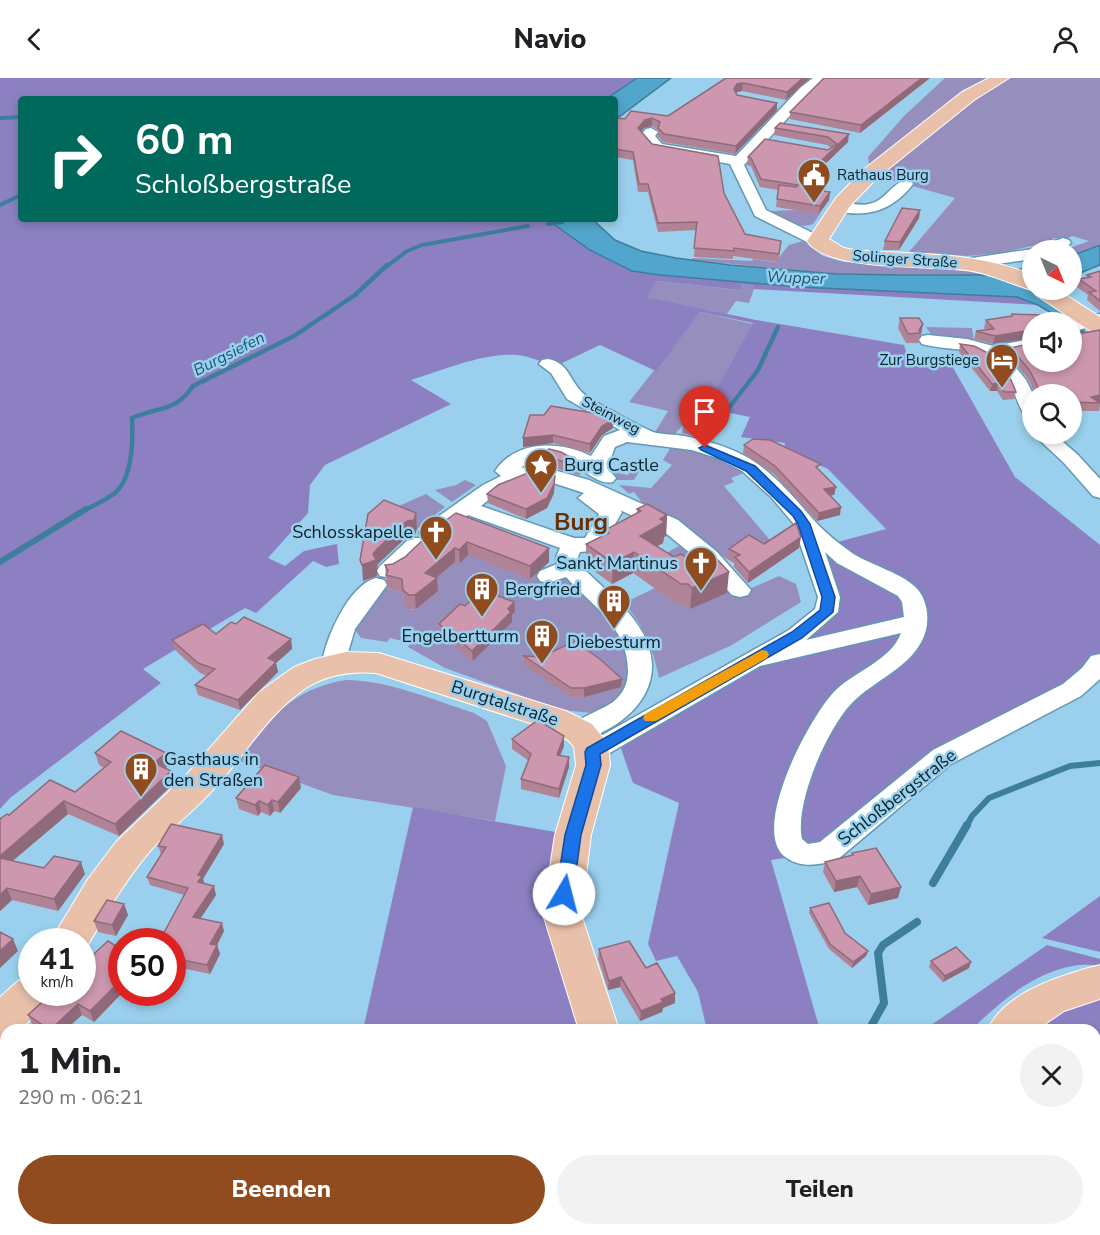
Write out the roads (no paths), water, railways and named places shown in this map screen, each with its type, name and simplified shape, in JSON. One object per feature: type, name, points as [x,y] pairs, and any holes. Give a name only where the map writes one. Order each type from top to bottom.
[{"type":"main road","points":[[817,241],[839,207],[870,174],[952,108],[976,91],[1001,78]]},
{"type":"main road","name":"Solinger Straße","points":[[817,241],[838,253],[854,256],[972,263],[1001,270],[1022,279]]},
{"type":"main road","points":[[1057,300],[1087,323]]},
{"type":"main road","name":"Burgtalstraße","points":[[334,663],[366,662],[406,670],[554,718],[586,742]]},
{"type":"main road","points":[[78,928],[124,857],[196,786],[266,704],[294,681],[334,663]]},
{"type":"main road","points":[[586,742],[593,765],[573,835],[562,914],[597,1024]]},
{"type":"main road","points":[[1015,1024],[1033,1009],[1068,990],[1100,982]]},
{"type":"main road","points":[[0,1023],[18,1006]]},
{"type":"street","points":[[817,241],[760,213],[737,164],[806,90],[821,78]]},
{"type":"street","points":[[774,104],[791,107]]},
{"type":"street","points":[[774,123],[793,127]]},
{"type":"street","points":[[651,132],[647,136],[657,147],[738,161]]},
{"type":"street","points":[[759,139],[776,142]]},
{"type":"street","points":[[839,207],[863,210],[880,207],[906,184]]},
{"type":"street","points":[[972,263],[1022,256]]},
{"type":"street","points":[[928,340],[968,344],[993,351],[1022,346]]},
{"type":"street","points":[[993,351],[1022,390]]},
{"type":"street","name":"Steinweg","points":[[548,364],[555,366],[561,372],[575,396],[626,427],[655,437]]},
{"type":"street","name":"Steinweg","points":[[597,469],[602,453],[612,439],[624,436],[684,441],[743,464],[758,474],[789,504],[804,524],[845,558],[893,582],[910,594],[915,622]]},
{"type":"street","points":[[1054,444],[1100,492]]},
{"type":"street","points":[[563,563],[592,545],[611,512],[560,484],[540,478],[509,479],[502,475],[513,464],[544,451],[571,453],[584,458],[597,469],[634,508]]},
{"type":"street","points":[[334,663],[337,638],[348,618],[382,578],[423,539],[465,507],[509,479],[536,471],[592,488],[670,525],[709,557],[740,590]]},
{"type":"street","points":[[465,507],[512,524],[563,563],[624,621],[638,648],[641,668],[638,687],[625,706],[586,742]]},
{"type":"street","name":"Steinweg","points":[[752,660],[797,635],[826,612],[829,597],[804,524]]},
{"type":"street","points":[[586,742],[752,660],[915,622]]},
{"type":"street","name":"Schloßbergstraße","points":[[915,622],[908,644],[843,697],[824,720],[807,755],[795,788],[787,832],[789,843],[806,855],[827,852],[942,757],[1072,690],[1091,674],[1100,662]]},
{"type":"water","points":[[637,78],[671,78],[618,118],[618,96],[610,96]]},
{"type":"water","name":"Wupper","points":[[554,222],[595,222],[615,240],[641,251],[730,265],[837,274],[903,275],[992,275],[1008,266],[1017,270],[1022,269],[1022,299],[799,287],[660,275],[632,271],[590,250]]},
{"type":"water","points":[[1100,245],[1100,265],[1082,272],[1082,252]]},
{"type":"water","points":[[1025,300],[1045,300],[1063,312],[1050,312]]},
{"type":"waterway","points":[[0,118],[18,117]]},
{"type":"waterway","points":[[0,205],[18,196]]},
{"type":"waterway","name":"Burgsiefen","points":[[548,224],[562,222]]},
{"type":"waterway","name":"Burgsiefen","points":[[386,267],[407,251],[422,245],[528,226]]},
{"type":"waterway","name":"Burgsiefen","points":[[83,511],[109,497],[122,485],[131,457],[132,418],[173,405],[193,386],[294,336],[355,295],[387,265]]},
{"type":"waterway","points":[[728,409],[758,370],[778,327]]},
{"type":"waterway","points":[[1082,332],[1100,347]]},
{"type":"waterway","name":"Burgsiefen","points":[[0,562],[86,509]]},
{"type":"waterway","points":[[966,827],[972,816],[989,798],[1070,766],[1100,763]]},
{"type":"waterway","points":[[933,883],[967,825]]},
{"type":"waterway","points":[[872,1024],[884,1003],[878,953],[883,945],[917,922]]},
{"type":"place","name":"Rathaus Burg","points":[[814,204]]},
{"type":"place","name":"Zur Burgstiege","points":[[1002,389]]},
{"type":"place","name":"Burg Castle","points":[[541,494]]},
{"type":"place","name":"Schlosskapelle","points":[[436,561]]},
{"type":"place","name":"Sankt Martinus","points":[[701,592]]},
{"type":"place","name":"Bergfried","points":[[482,618]]},
{"type":"place","name":"Diebesturm","points":[[614,630]]},
{"type":"place","name":"Engelbertturm","points":[[542,665]]},
{"type":"place","name":"Gasthaus in den Straßen","points":[[141,798]]},
{"type":"district","name":"Burg","points":[[581,522]]}]
